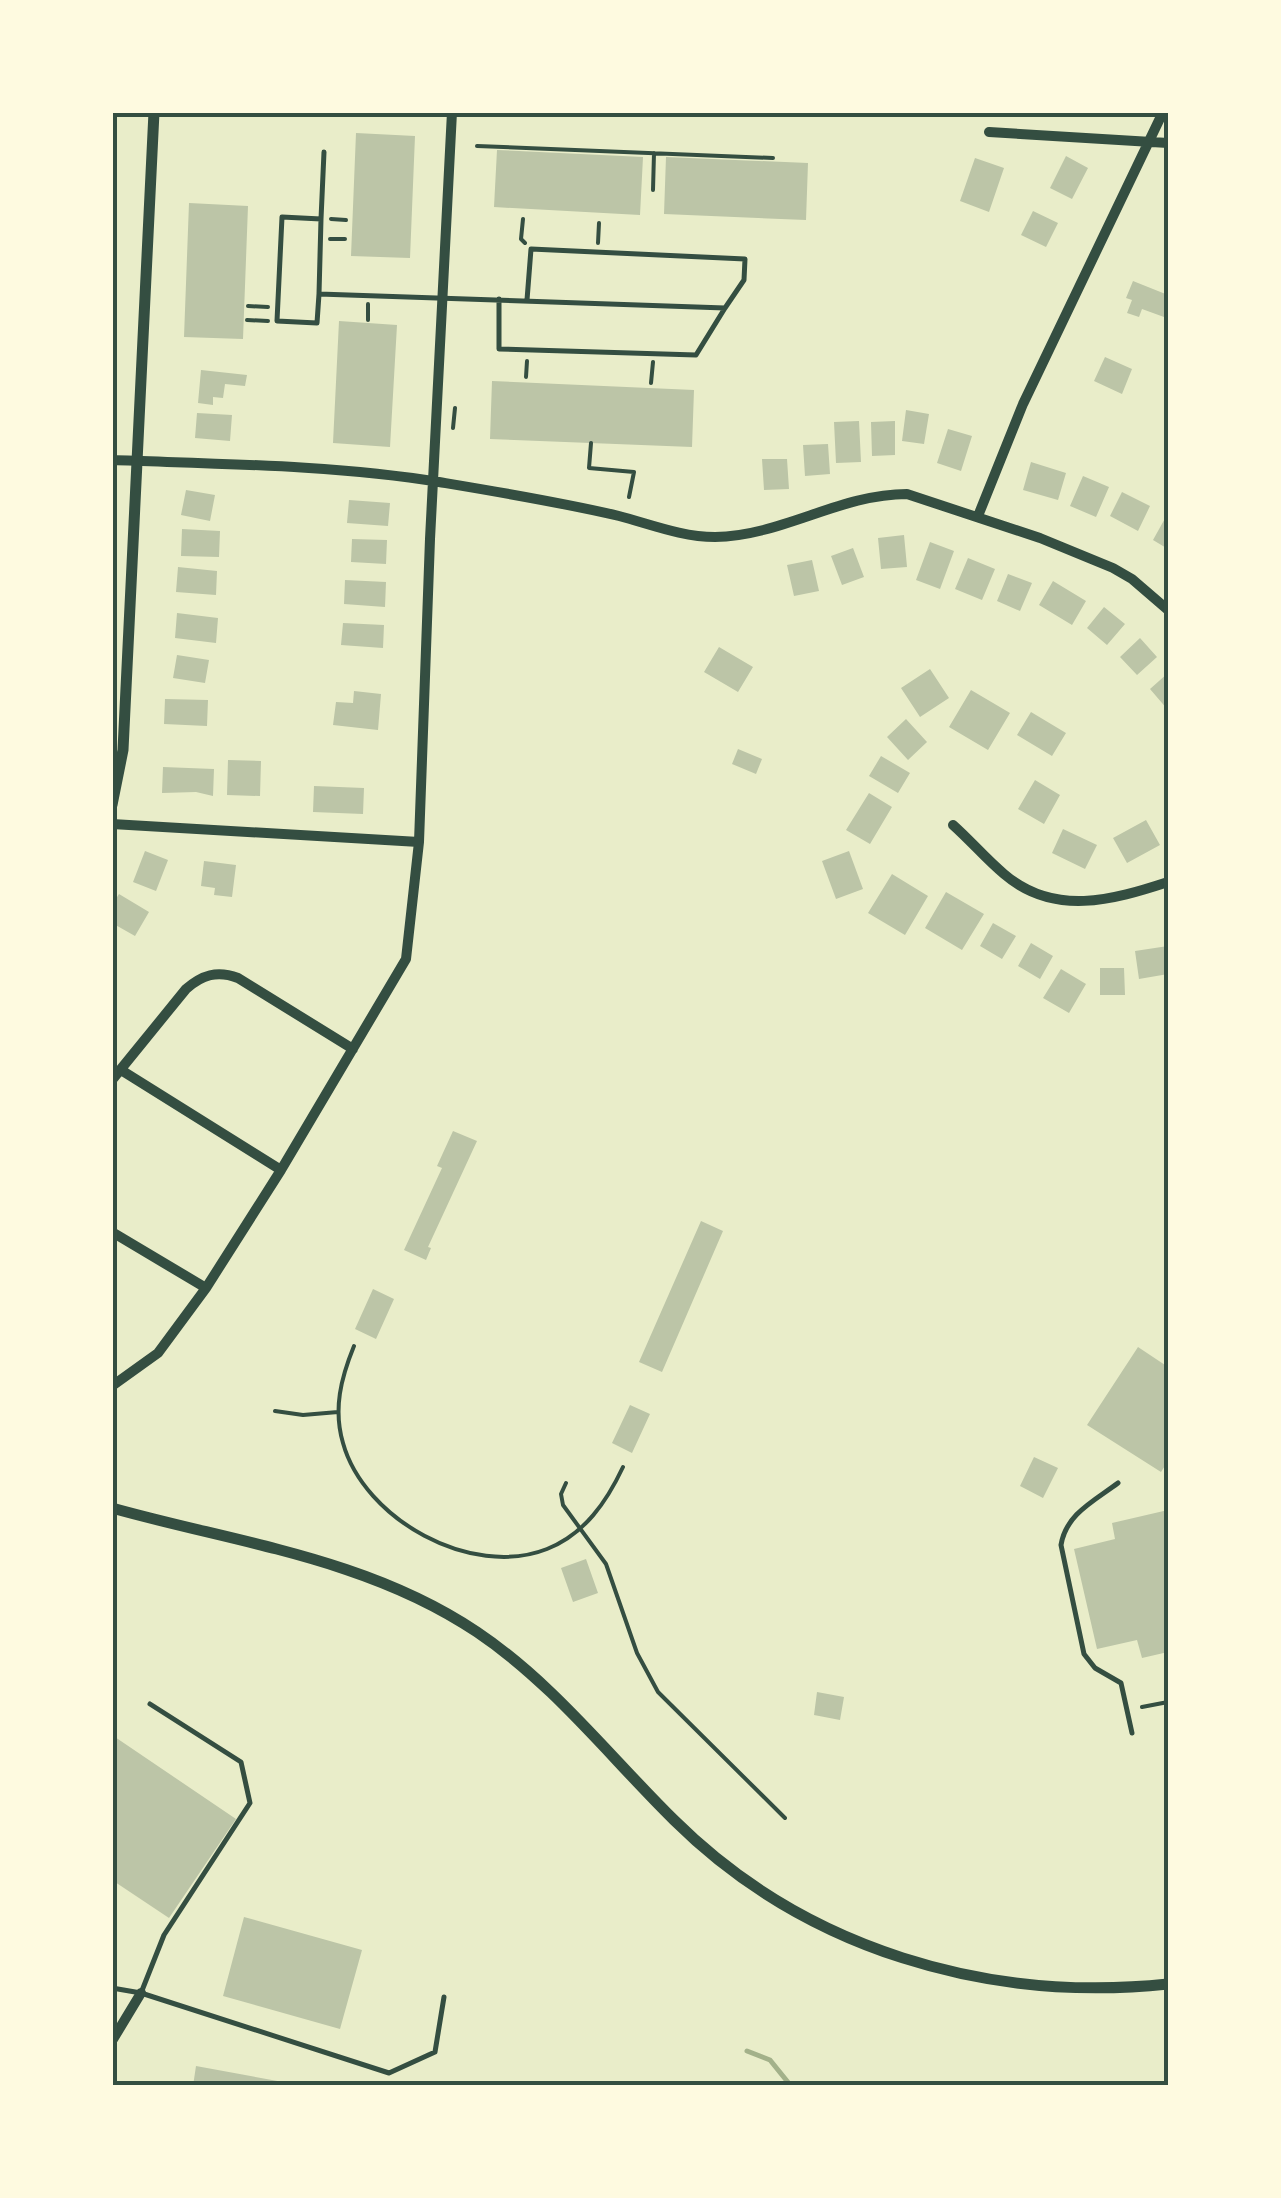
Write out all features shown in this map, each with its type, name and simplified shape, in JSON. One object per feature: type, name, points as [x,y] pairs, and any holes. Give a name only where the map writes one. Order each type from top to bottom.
[{"type":"street","points":[[112,805],[123,750],[154,112]]},
{"type":"street","points":[[112,1386],[158,1354],[206,1288],[406,959],[419,842],[452,112]]},
{"type":"street","points":[[978,516],[1022,404],[1163,112]]},
{"type":"street","points":[[989,132],[1168,143]]},
{"type":"street","points":[[112,460],[333,472],[434,482],[574,506],[712,537],[770,529],[850,501],[907,494],[978,516],[1114,568],[1168,610]]},
{"type":"street","points":[[112,824],[419,842]]},
{"type":"street","points":[[953,825],[1002,873],[1048,898],[1067,902],[1105,900],[1168,882]]},
{"type":"street","points":[[112,1080],[186,988],[197,979],[217,973],[238,978],[353,1049]]},
{"type":"street","points":[[120,1070],[280,1170]]},
{"type":"street","points":[[112,1232],[206,1288]]},
{"type":"street","points":[[112,1508],[346,1568],[435,1606],[512,1658],[551,1692],[711,1854],[813,1922],[884,1953],[981,1980],[1067,1990],[1168,1984]]},
{"type":"street","points":[[112,2041],[141,1992]]},
{"type":"lane","points":[[322,219],[282,217],[277,321],[317,323],[322,219],[324,152]]},
{"type":"lane","points":[[499,299],[499,349],[696,355],[744,280],[745,259],[530,250],[527,300]]},
{"type":"lane","points":[[318,294],[725,308]]},
{"type":"lane","points":[[1118,1484],[1071,1518],[1061,1545],[1084,1654],[1095,1668],[1121,1682],[1132,1734]]},
{"type":"lane","points":[[141,1992],[164,1935],[250,1804],[241,1762],[150,1704]]},
{"type":"lane","points":[[112,1988],[141,1992],[389,2073],[435,2052],[444,1997]]},
{"type":"path","points":[[477,146],[773,158]]},
{"type":"path","points":[[654,153],[654,190]]},
{"type":"path","points":[[522,219],[521,239],[530,250]]},
{"type":"path","points":[[597,252],[599,223]]},
{"type":"path","points":[[248,306],[278,307]]},
{"type":"path","points":[[247,320],[277,321]]},
{"type":"path","points":[[652,382],[653,354]]},
{"type":"path","points":[[453,428],[454,408]]},
{"type":"path","points":[[591,443],[589,468],[634,472],[628,498]]},
{"type":"path","points":[[354,1346],[340,1387],[338,1412],[343,1444],[358,1479],[390,1514],[432,1539],[469,1552],[512,1555],[547,1549],[581,1528],[598,1511],[623,1466]]},
{"type":"path","points":[[275,1411],[302,1416],[338,1412]]},
{"type":"path","points":[[566,1483],[561,1494],[563,1505],[606,1564],[637,1653],[658,1692],[785,1818]]},
{"type":"path","points":[[1142,1707],[1168,1702]]},
{"type":"building","points":[[356,133],[415,136],[410,258],[351,256]]},
{"type":"building","points":[[497,150],[643,157],[640,215],[494,207]]},
{"type":"building","points":[[1066,156],[1088,168],[1072,199],[1050,188]]},
{"type":"building","points":[[666,157],[808,163],[806,220],[664,214]]},
{"type":"building","points":[[975,158],[1004,168],[989,212],[960,201]]},
{"type":"building","points":[[189,203],[248,206],[243,339],[184,337]]},
{"type":"building","points":[[1033,211],[1058,223],[1046,247],[1021,235]]},
{"type":"building","points":[[1133,281],[1168,295],[1164,317],[1142,309],[1139,317],[1127,313],[1132,300],[1126,298]]},
{"type":"building","points":[[339,321],[397,325],[390,447],[333,443]]},
{"type":"building","points":[[1105,357],[1132,369],[1122,394],[1094,381]]},
{"type":"building","points":[[201,370],[247,375],[245,386],[225,384],[223,398],[213,397],[213,405],[198,403]]},
{"type":"building","points":[[492,381],[694,390],[692,447],[490,439]]},
{"type":"building","points":[[906,410],[929,414],[924,444],[902,441]]},
{"type":"building","points":[[197,413],[232,415],[230,441],[195,438]]},
{"type":"building","points":[[859,421],[861,462],[836,463],[834,422]]},
{"type":"building","points":[[895,421],[895,455],[872,456],[871,422]]},
{"type":"building","points":[[948,429],[972,436],[961,471],[937,463]]},
{"type":"building","points":[[828,444],[830,474],[805,476],[803,445]]},
{"type":"building","points":[[762,459],[787,459],[789,489],[764,490]]},
{"type":"building","points":[[1031,462],[1066,473],[1058,500],[1023,490]]},
{"type":"building","points":[[1083,476],[1109,487],[1096,517],[1070,506]]},
{"type":"building","points":[[186,490],[215,495],[210,521],[181,515]]},
{"type":"building","points":[[1122,492],[1150,506],[1138,531],[1110,516]]},
{"type":"building","points":[[349,500],[390,503],[388,526],[347,523]]},
{"type":"building","points":[[1168,513],[1168,549],[1153,540]]},
{"type":"building","points":[[182,529],[220,531],[219,557],[181,556]]},
{"type":"building","points":[[904,535],[907,567],[881,569],[878,538]]},
{"type":"building","points":[[352,539],[387,540],[386,564],[351,562]]},
{"type":"building","points":[[930,542],[954,551],[940,589],[916,580]]},
{"type":"building","points":[[853,548],[864,577],[842,585],[831,556]]},
{"type":"building","points":[[968,558],[995,569],[982,600],[955,589]]},
{"type":"building","points":[[812,560],[819,591],[794,596],[787,565]]},
{"type":"building","points":[[178,567],[217,571],[216,595],[176,592]]},
{"type":"building","points":[[1008,574],[1032,583],[1020,611],[997,601]]},
{"type":"building","points":[[345,580],[386,582],[385,607],[344,604]]},
{"type":"building","points":[[1053,581],[1086,601],[1072,625],[1039,605]]},
{"type":"building","points":[[1104,607],[1125,624],[1107,645],[1087,628]]},
{"type":"building","points":[[177,613],[218,618],[216,643],[175,638]]},
{"type":"building","points":[[343,623],[384,625],[383,648],[341,645]]},
{"type":"building","points":[[1140,638],[1157,657],[1137,675],[1120,657]]},
{"type":"building","points":[[719,647],[753,667],[738,692],[704,672]]},
{"type":"building","points":[[177,655],[209,660],[205,683],[173,678]]},
{"type":"building","points":[[930,669],[949,698],[920,717],[901,688]]},
{"type":"building","points":[[1168,673],[1168,710],[1150,689]]},
{"type":"building","points":[[971,690],[1010,713],[988,750],[949,727]]},
{"type":"building","points":[[354,691],[381,694],[378,730],[333,725],[336,702],[353,703]]},
{"type":"building","points":[[165,699],[208,700],[207,726],[164,724]]},
{"type":"building","points":[[1031,712],[1066,733],[1052,756],[1017,735]]},
{"type":"building","points":[[906,719],[927,742],[908,760],[887,737]]},
{"type":"building","points":[[738,749],[762,759],[756,774],[732,764]]},
{"type":"building","points":[[881,756],[910,773],[898,793],[869,776]]},
{"type":"building","points":[[228,760],[261,761],[260,796],[227,795]]},
{"type":"building","points":[[163,767],[214,769],[213,796],[162,793]]},
{"type":"building","points":[[1035,780],[1060,795],[1044,824],[1018,809]]},
{"type":"building","points":[[314,786],[364,788],[363,814],[313,812]]},
{"type":"building","points":[[869,793],[892,807],[870,844],[846,830]]},
{"type":"building","points":[[1146,820],[1160,845],[1127,863],[1113,838]]},
{"type":"building","points":[[1063,829],[1097,845],[1085,869],[1052,853]]},
{"type":"building","points":[[145,851],[168,860],[156,891],[133,882]]},
{"type":"building","points":[[849,851],[863,889],[836,899],[822,861]]},
{"type":"building","points":[[204,861],[236,865],[232,897],[214,895],[215,888],[201,886]]},
{"type":"building","points":[[892,874],[928,896],[905,935],[868,913]]},
{"type":"building","points":[[946,892],[984,914],[962,950],[925,928]]},
{"type":"building","points":[[119,894],[149,912],[135,936],[112,923],[112,905]]},
{"type":"building","points":[[993,923],[1016,936],[1002,959],[980,946]]},
{"type":"building","points":[[1031,943],[1053,956],[1040,979],[1018,966]]},
{"type":"building","points":[[1168,946],[1168,974],[1139,979],[1135,951]]},
{"type":"building","points":[[1100,968],[1124,968],[1125,995],[1100,995]]},
{"type":"building","points":[[1061,969],[1086,984],[1069,1013],[1043,998]]},
{"type":"building","points":[[453,1131],[477,1141],[428,1247],[431,1248],[426,1260],[404,1250],[442,1168],[437,1166]]},
{"type":"building","points":[[701,1221],[723,1231],[662,1372],[639,1362]]},
{"type":"building","points":[[373,1289],[394,1299],[376,1339],[355,1329]]},
{"type":"building","points":[[1138,1347],[1168,1367],[1168,1461],[1161,1472],[1087,1425]]},
{"type":"building","points":[[630,1405],[650,1414],[632,1453],[612,1443]]},
{"type":"building","points":[[1034,1457],[1058,1468],[1043,1498],[1020,1486]]},
{"type":"building","points":[[1168,1510],[1168,1652],[1142,1658],[1137,1640],[1097,1649],[1074,1549],[1115,1539],[1112,1523]]},
{"type":"building","points":[[586,1559],[598,1593],[573,1602],[561,1568]]},
{"type":"building","points":[[817,1692],[844,1697],[840,1720],[814,1715]]},
{"type":"building","points":[[112,1735],[236,1819],[169,1918],[112,1880]]},
{"type":"building","points":[[244,1917],[362,1950],[340,2029],[223,1996]]},
{"type":"building","points":[[196,2066],[294,2084],[294,2086],[193,2086]]},
{"type":"waterway","points":[[747,2051],[770,2060],[791,2086]]}]
